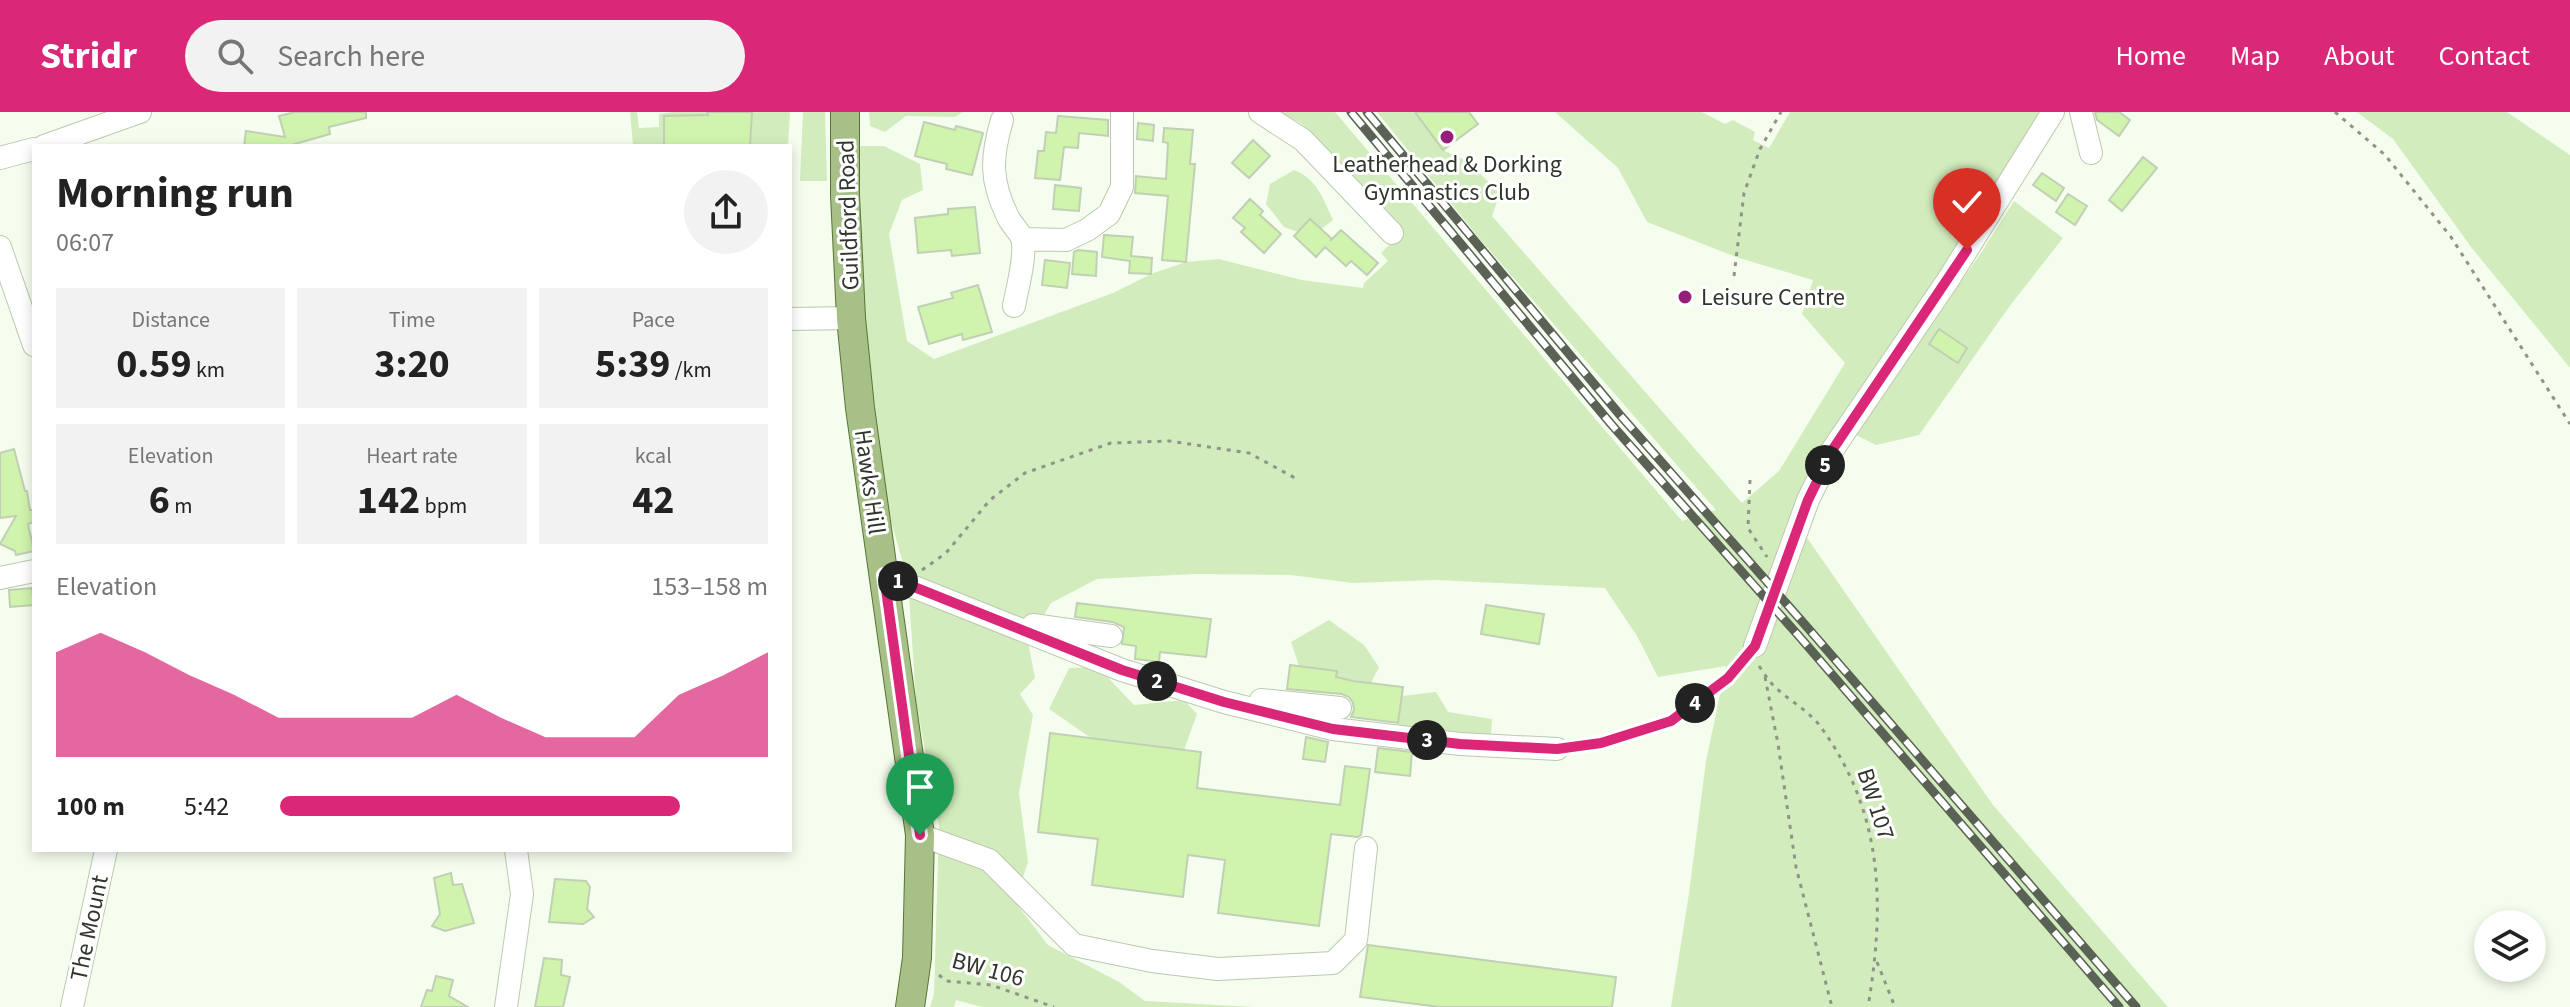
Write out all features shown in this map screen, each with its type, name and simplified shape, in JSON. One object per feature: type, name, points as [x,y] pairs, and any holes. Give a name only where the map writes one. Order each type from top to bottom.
[{"type":"main road","name":"Guildford Road","points":[[845,112],[845,195],[851,318]]},
{"type":"main road","name":"Hawks Hill","points":[[851,318],[860,408],[920,835]]},
{"type":"main road","points":[[910,1007],[917,958],[920,835]]},
{"type":"street","points":[[50,144],[140,112]]},
{"type":"street","points":[[1022,239],[1066,240],[1109,214],[1122,187],[1122,112]]},
{"type":"street","points":[[1260,112],[1303,140],[1392,233]]},
{"type":"street","points":[[1755,646],[1808,500],[1833,449],[1948,280],[2053,112]]},
{"type":"street","points":[[2081,112],[2091,153]]},
{"type":"street","points":[[1002,120],[992,171],[1008,217],[1022,239],[1014,306]]},
{"type":"street","points":[[0,158],[32,150]]},
{"type":"street","points":[[0,247],[32,339]]},
{"type":"street","points":[[792,319],[851,318]]},
{"type":"street","points":[[0,578],[32,571]]},
{"type":"street","points":[[884,575],[1122,670],[1333,729],[1460,744],[1557,749]]},
{"type":"street","points":[[997,621],[1111,636]]},
{"type":"street","points":[[1196,693],[1340,708]]},
{"type":"street","points":[[920,835],[989,860],[1074,945],[1152,961],[1218,969],[1333,963],[1356,940],[1366,848]]},
{"type":"street","name":"The Mount","points":[[72,1007],[106,852]]},
{"type":"street","points":[[506,1007],[522,894],[516,852]]},
{"type":"path","points":[[1734,276],[1744,193],[1760,149],[1781,112]]},
{"type":"path","points":[[2335,112],[2385,155],[2451,237],[2570,424]]},
{"type":"path","points":[[884,575],[918,573],[946,553],[990,500],[1025,473],[1111,443],[1169,441],[1249,453],[1295,478]]},
{"type":"path","points":[[1750,480],[1748,528],[1778,580]]},
{"type":"path","points":[[1557,749],[1601,743],[1671,721],[1728,678],[1755,646]]},
{"type":"path","name":"BW 107","points":[[1755,646],[1756,662],[1773,685],[1818,723],[1849,771],[1871,835],[1879,891],[1876,958],[1868,1007]]},
{"type":"path","points":[[1764,673],[1796,867],[1832,1007]]},
{"type":"path","name":"BW 106","points":[[917,958],[946,981],[991,985],[1054,1007]]},
{"type":"path","points":[[1876,958],[1895,1007]]},
{"type":"green space","points":[[630,112],[637,112],[639,128],[659,127],[659,114],[672,112],[790,112],[788,144],[633,144]]},
{"type":"green space","points":[[803,112],[825,112],[827,181],[800,181]]},
{"type":"green space","points":[[869,112],[963,112],[955,117],[906,116],[885,132],[870,126]]},
{"type":"green space","points":[[1280,112],[1335,112],[1682,521],[1716,510],[1483,243],[1377,112],[1415,112],[1443,150],[1467,161],[1500,193],[1492,216],[1742,503],[1779,471],[1845,363],[1802,314],[1813,280],[1736,257],[1647,222],[1618,168],[1555,112],[1702,112],[1725,124],[1733,120],[1755,132],[1753,140],[1769,148],[1790,112],[2045,112],[1902,334],[1826,439],[1790,524],[1803,532],[1993,805],[2168,1007],[1671,1007],[1706,761],[1726,666],[1658,677],[1637,636],[1605,588],[1436,580],[1353,583],[1291,575],[1194,574],[1097,579],[1051,603],[1028,642],[1035,678],[1020,694],[1033,715],[1019,793],[1028,862],[1015,902],[1048,945],[1119,982],[1145,1001],[1253,1007],[982,1007],[956,1000],[954,1007],[930,1007],[934,994],[939,826],[916,701],[908,580],[867,423],[858,146],[884,146],[920,164],[923,190],[902,200],[889,234],[907,341],[934,359],[1113,293],[1151,274],[1186,262],[1219,259],[1302,280],[1363,288],[1364,283],[1388,261],[1381,253],[1403,231],[1302,124]]},
{"type":"green space","points":[[2357,112],[2507,112],[2570,155],[2570,368],[2471,247],[2393,139]]},
{"type":"green space","points":[[1294,170],[1314,184],[1326,204],[1333,220],[1321,229],[1310,219],[1298,232],[1284,227],[1266,204],[1270,184]]},
{"type":"green space","points":[[2014,201],[2063,238],[2009,307],[1919,435],[1876,445],[1852,433],[1981,253]]},
{"type":"green space","points":[[1329,620],[1364,645],[1379,667],[1371,683],[1336,677],[1337,671],[1299,666],[1291,642]]},
{"type":"green space","points":[[1098,667],[1134,705],[1184,700],[1197,714],[1184,750],[1091,738],[1049,709],[1069,668]]},
{"type":"green space","points":[[1436,692],[1448,712],[1492,719],[1491,736],[1398,727],[1402,696]]},
{"type":"building","points":[[295,112],[366,112],[366,118],[329,127],[330,134],[295,144],[244,144],[246,131],[285,137],[279,116]]},
{"type":"building","points":[[707,112],[752,112],[750,144],[664,144],[664,116],[708,115]]},
{"type":"building","name":"Leatherhead & Dorking Gymnastics Club","points":[[1415,112],[1469,112],[1478,124],[1443,150]]},
{"type":"building","points":[[2095,112],[2119,112],[2130,120],[2119,136],[2097,120]]},
{"type":"building","points":[[1058,116],[1108,120],[1108,136],[1079,133],[1078,148],[1064,147],[1060,180],[1035,178],[1038,151],[1044,151],[1046,132],[1056,133]]},
{"type":"building","points":[[924,122],[983,133],[972,175],[946,169],[947,164],[915,156]]},
{"type":"building","points":[[1138,123],[1154,125],[1153,141],[1137,139]]},
{"type":"building","points":[[1164,128],[1193,130],[1190,164],[1195,164],[1186,262],[1162,260],[1168,196],[1135,193],[1136,176],[1166,179],[1168,143],[1163,142]]},
{"type":"building","points":[[1253,140],[1270,156],[1249,178],[1232,163]]},
{"type":"building","points":[[2143,157],[2157,168],[2122,211],[2109,200]]},
{"type":"building","points":[[2042,173],[2064,188],[2056,201],[2033,185]]},
{"type":"building","points":[[1055,185],[1081,188],[1079,211],[1053,209]]},
{"type":"building","points":[[2068,194],[2087,206],[2075,225],[2056,212]]},
{"type":"building","points":[[1250,199],[1263,211],[1260,215],[1281,234],[1264,253],[1241,232],[1245,228],[1233,218]]},
{"type":"building","points":[[975,207],[980,253],[952,256],[951,250],[918,253],[915,218],[948,214],[948,209]]},
{"type":"building","points":[[1310,219],[1332,239],[1341,230],[1378,263],[1367,275],[1351,261],[1346,266],[1325,247],[1316,257],[1294,236]]},
{"type":"building","points":[[1104,235],[1133,237],[1131,256],[1152,258],[1151,274],[1129,273],[1130,261],[1102,257]]},
{"type":"building","points":[[1074,252],[1097,252],[1096,276],[1072,274]]},
{"type":"building","points":[[1045,260],[1070,263],[1067,288],[1042,285]]},
{"type":"building","points":[[978,285],[992,332],[963,340],[962,334],[929,344],[918,307],[953,298],[951,293]]},
{"type":"building","points":[[1939,329],[1967,348],[1958,363],[1929,344]]},
{"type":"building","points":[[14,449],[32,510],[32,523],[28,524],[32,551],[16,555],[15,551],[0,544],[16,516],[0,518],[0,453]]},
{"type":"building","points":[[32,588],[32,605],[10,607],[9,590]]},
{"type":"building","points":[[1077,603],[1211,619],[1206,657],[1160,652],[1159,662],[1135,659],[1136,646],[1122,644],[1124,627],[1113,622],[1075,617]]},
{"type":"building","points":[[1486,605],[1544,614],[1539,644],[1481,634]]},
{"type":"building","points":[[1290,665],[1337,671],[1336,677],[1353,681],[1403,687],[1398,723],[1351,717],[1353,703],[1342,694],[1287,689]]},
{"type":"building","points":[[1050,733],[1201,752],[1197,788],[1340,805],[1345,766],[1370,769],[1361,835],[1331,834],[1319,926],[1218,913],[1225,860],[1188,855],[1183,897],[1092,885],[1098,839],[1038,832]]},
{"type":"building","points":[[1306,737],[1328,742],[1325,762],[1303,759]]},
{"type":"building","points":[[1378,748],[1412,752],[1410,776],[1375,772]]},
{"type":"building","points":[[451,873],[453,885],[462,884],[474,923],[445,931],[432,926],[440,914],[434,878]]},
{"type":"building","points":[[555,879],[586,881],[590,887],[587,909],[594,917],[583,924],[549,922]]},
{"type":"building","points":[[1368,945],[1616,977],[1612,1007],[1440,1007],[1360,997]]},
{"type":"building","points":[[544,958],[562,960],[561,975],[570,977],[563,1007],[535,1007]]},
{"type":"building","points":[[436,976],[453,980],[449,996],[468,1007],[421,1007],[427,990],[432,991]]},
{"type":"railway","points":[[1351,112],[1611,424],[2119,1007]]},
{"type":"railway","points":[[1367,112],[1620,415],[2136,1007]]},
{"type":"place","name":"Leatherhead & Dorking Gymnastics Club","points":[[1447,137]]},
{"type":"place","name":"Leisure Centre","points":[[1685,297]]},
{"type":"route","points":[[920,835],[884,575],[1122,670],[1224,702],[1333,729],[1460,744],[1557,749],[1601,743],[1671,721],[1728,678],[1755,646],[1808,500],[1833,449],[1967,250]]}]
